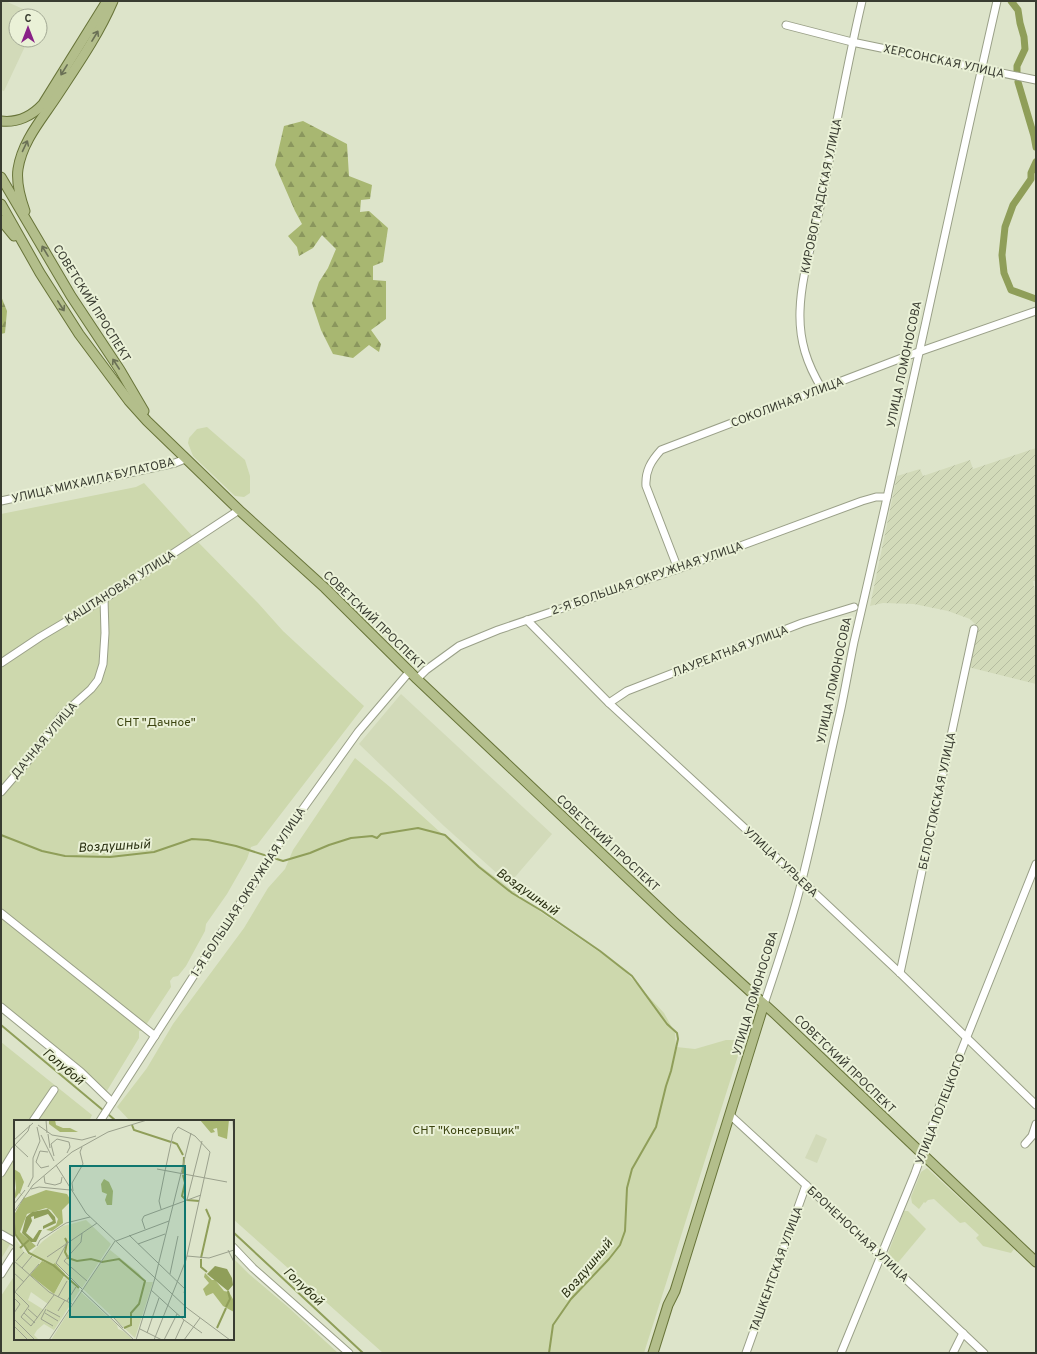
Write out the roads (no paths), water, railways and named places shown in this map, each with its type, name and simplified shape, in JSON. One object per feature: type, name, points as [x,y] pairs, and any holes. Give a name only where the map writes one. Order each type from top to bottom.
[{"type":"main road","points":[[1,120],[15,121],[25,118],[35,112],[43,104],[107,1]]},
{"type":"main road","points":[[32,230],[18,184],[18,170],[21,155],[29,138],[99,30],[113,1]]},
{"type":"main road","name":"СОВЕТСКИЙ ПРОСПЕКТ","points":[[1,177],[71,296],[120,370],[143,408],[166,439]]},
{"type":"main road","name":"СОВЕТСКИЙ ПРОСПЕКТ","points":[[1,204],[40,273],[79,334],[129,401],[185,459],[238,510],[325,588],[417,679],[674,922],[764,1004],[1036,1262]]},
{"type":"main road","points":[[1,220],[40,273]]},
{"type":"main road","name":"УЛИЦА ЛОМОНОСОВА","points":[[653,1353],[668,1305],[675,1291],[764,1004]]},
{"type":"street","name":"КИРОВОГРАДСКАЯ УЛИЦА","points":[[822,389],[813,374],[803,349],[800,312],[804,281],[820,208],[852,42],[862,1]]},
{"type":"street","name":"УЛИЦА ЛОМОНОСОВА","points":[[764,1004],[783,947],[802,881],[997,1]]},
{"type":"street","name":"ХЕРСОНСКАЯ УЛИЦА","points":[[786,25],[852,42],[1036,80]]},
{"type":"street","name":"СОКОЛИНАЯ УЛИЦА","points":[[678,569],[646,486],[648,467],[661,450],[822,389],[1036,311]]},
{"type":"street","name":"УЛИЦА МИХАИЛА БУЛАТОВА","points":[[1,501],[175,463],[185,459]]},
{"type":"street","name":"2-Я БОЛЬШАЯ ОКРУЖНАЯ УЛИЦА","points":[[417,679],[426,670],[459,646],[498,630],[678,569],[862,501],[876,497],[887,497]]},
{"type":"street","name":"КАШТАНОВАЯ УЛИЦА","points":[[1,663],[40,637],[104,599],[238,510]]},
{"type":"street","name":"ДАЧНАЯ УЛИЦА","points":[[1,792],[32,756],[62,715],[91,689],[98,680],[103,664],[105,633],[104,599]]},
{"type":"street","name":"ЛАУРЕАТНАЯ УЛИЦА","points":[[609,703],[627,691],[802,623],[854,607]]},
{"type":"street","name":"УЛИЦА ГУРЬЕВА","points":[[527,620],[609,703],[900,973],[1036,1105]]},
{"type":"street","name":"БЕЛОСТОКСКАЯ УЛИЦА","points":[[900,973],[974,628]]},
{"type":"street","name":"1-Я БОЛЬШАЯ ОКРУЖНАЯ УЛИЦА","points":[[102,1120],[110,1105],[310,796],[358,732],[410,671]]},
{"type":"street","name":"УЛИЦА ПОЛЕЦКОГО","points":[[841,1353],[880,1255],[904,1202],[1036,864]]},
{"type":"street","points":[[1,913],[155,1036]]},
{"type":"street","points":[[1,1007],[81,1072],[110,1105]]},
{"type":"street","points":[[34,1120],[54,1090]]},
{"type":"street","name":"БРОНЕНОСНАЯ УЛИЦА","points":[[730,1116],[806,1184],[984,1353]]},
{"type":"street","points":[[1025,1144],[1032,1136],[1036,1124]]},
{"type":"street","points":[[1,1173],[14,1152]]},
{"type":"street","name":"ТАШКЕНТСКАЯ УЛИЦА","points":[[746,1353],[806,1184]]},
{"type":"street","points":[[1,1234],[14,1241]]},
{"type":"street","points":[[234,1248],[253,1268],[349,1353]]},
{"type":"street","points":[[1,1274],[14,1254]]},
{"type":"street","points":[[953,1353],[963,1333]]},
{"type":"waterway","points":[[1011,1],[1018,10],[1025,49],[1017,66],[1017,75]]},
{"type":"waterway","points":[[1018,82],[1036,147]]},
{"type":"waterway","points":[[1036,162],[1031,173],[1031,179],[1013,205],[1005,227],[1002,255],[1004,273],[1011,290],[1036,299]]},
{"type":"waterway","name":"Воздушный","points":[[1,835],[42,851],[65,856],[110,857],[154,852],[192,839],[208,840],[236,846],[283,861],[351,838],[372,836],[377,838],[381,834],[418,828],[445,835],[479,867],[512,893],[542,911],[600,951],[632,976],[667,1024],[677,1033],[678,1039],[671,1071],[656,1127],[632,1169],[627,1188],[625,1231],[620,1245],[609,1259],[571,1299],[553,1325],[549,1353]]},
{"type":"waterway","name":"Голубой","points":[[1,1025],[104,1111]]},
{"type":"waterway","name":"Голубой","points":[[108,1114],[115,1120]]},
{"type":"waterway","name":"Голубой","points":[[234,1233],[363,1353]]},
{"type":"park label","name":"СНТ \"Дачное\"","points":[[156,722]]},
{"type":"park label","name":"СНТ \"Консервщик\"","points":[[466,1130]]}]
